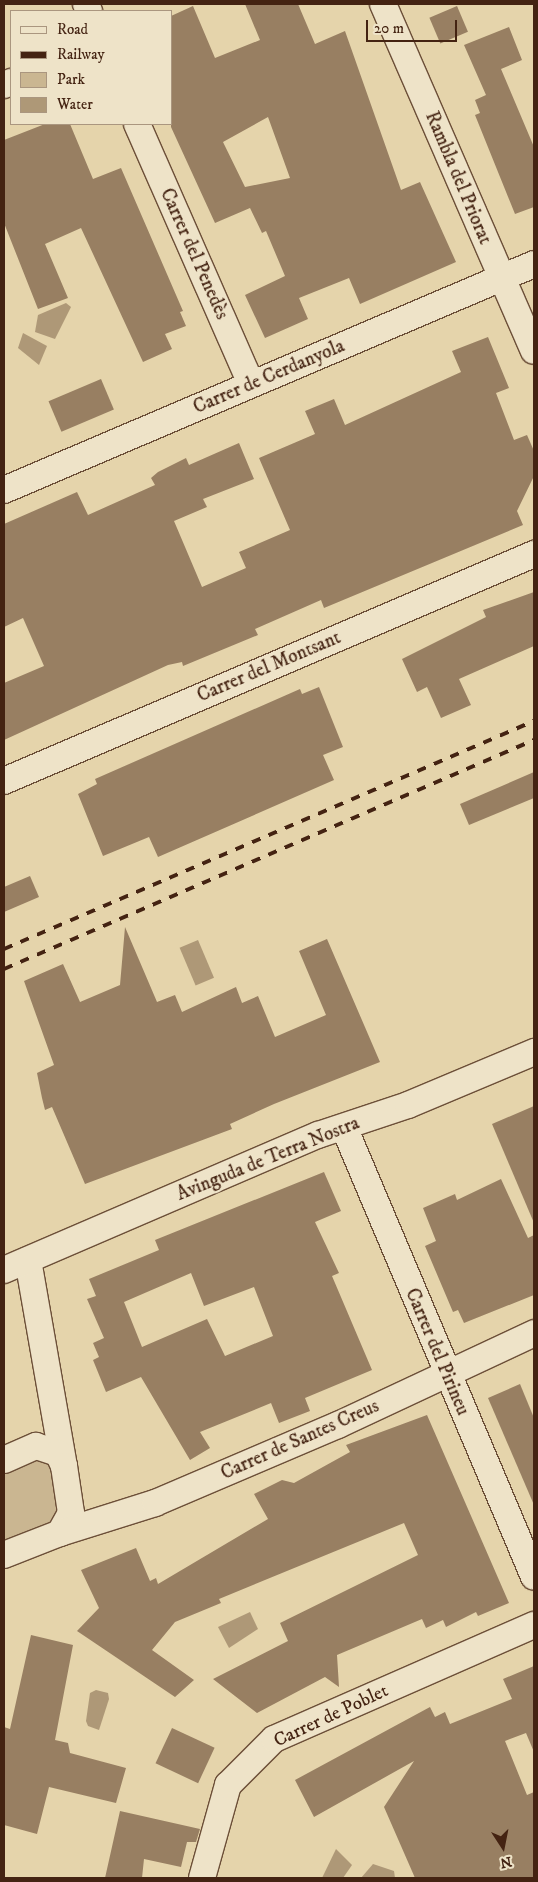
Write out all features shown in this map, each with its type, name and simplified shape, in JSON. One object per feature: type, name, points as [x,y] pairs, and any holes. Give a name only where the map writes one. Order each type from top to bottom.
[{"type":"street","name":"Rambla del Priorat","points":[[383,4],[534,351]]},
{"type":"street","name":"Carrer del Penedès","points":[[137,125],[251,384]]},
{"type":"street","name":"Carrer de Cerdanyola","points":[[4,490],[534,264]]},
{"type":"street","name":"Carrer del Montsant","points":[[4,781],[534,554]]},
{"type":"street","name":"Avinguda de Terra Nostra","points":[[4,1270],[344,1127],[408,1105],[534,1052]]},
{"type":"street","name":"Carrer del Pirineu","points":[[344,1127],[445,1374],[534,1577]]},
{"type":"street","points":[[28,1260],[71,1513],[60,1533]]},
{"type":"street","name":"Carrer de Santes Creus","points":[[4,1555],[60,1533],[155,1503],[534,1333]]},
{"type":"street","points":[[10,1456],[40,1424],[50,1384]]},
{"type":"street","points":[[10,1456],[36,1446],[52,1449],[64,1466]]},
{"type":"street","name":"Carrer de Poblet","points":[[202,1878],[228,1785],[274,1739],[534,1625]]},
{"type":"green space","points":[[25,1456],[53,1462],[62,1505],[56,1522],[4,1543],[4,1475]]},
{"type":"water","points":[[66,303],[71,307],[55,339],[35,332],[38,315]]},
{"type":"water","points":[[23,333],[47,346],[39,365],[18,348]]},
{"type":"water","points":[[198,940],[214,978],[196,986],[180,948]]},
{"type":"water","points":[[250,1612],[258,1629],[229,1648],[218,1627]]},
{"type":"water","points":[[96,1690],[108,1693],[109,1699],[99,1730],[88,1726],[86,1721],[90,1693]]},
{"type":"water","points":[[336,1849],[352,1865],[343,1878],[322,1878]]},
{"type":"water","points":[[373,1864],[394,1871],[395,1878],[361,1878]]},
{"type":"building","points":[[245,4],[298,4],[315,44],[345,31],[401,190],[420,182],[456,262],[360,304],[349,278],[299,298],[308,319],[265,338],[245,295],[285,276],[266,231],[262,233],[250,208],[215,223],[171,127],[172,16],[193,6],[215,58],[260,40]],"holes":[[[268,117],[290,178],[245,187],[223,142]]]},
{"type":"building","points":[[457,6],[468,32],[440,43],[429,18]]},
{"type":"building","points":[[509,27],[522,60],[501,69],[534,147],[534,207],[515,214],[475,115],[480,113],[475,100],[486,95],[464,45]]},
{"type":"building","points":[[42,125],[70,125],[93,179],[121,168],[183,311],[180,312],[186,326],[165,334],[172,349],[143,362],[81,228],[45,244],[68,298],[38,309],[4,223],[4,140]]},
{"type":"building","points":[[488,337],[509,388],[496,393],[514,440],[527,435],[534,451],[534,476],[517,511],[523,525],[324,608],[321,600],[255,629],[258,635],[183,666],[182,662],[168,665],[4,740],[4,683],[44,666],[23,618],[4,627],[4,524],[77,492],[88,515],[155,485],[151,478],[158,472],[186,458],[189,465],[239,443],[254,479],[203,499],[207,507],[174,521],[202,587],[246,568],[239,552],[290,530],[259,458],[315,434],[305,411],[334,399],[345,425],[461,372],[452,351]]},
{"type":"building","points":[[101,379],[114,409],[61,432],[49,401]]},
{"type":"building","points":[[534,592],[534,646],[459,679],[471,705],[441,718],[427,687],[417,692],[402,659],[486,617],[483,610]]},
{"type":"building","points":[[319,687],[343,747],[323,755],[334,780],[158,857],[149,837],[103,856],[78,794],[97,784],[95,779],[300,689],[302,694]]},
{"type":"building","points":[[534,772],[534,798],[469,825],[460,804]]},
{"type":"building","points":[[30,876],[39,897],[4,912],[4,887]]},
{"type":"building","points":[[125,927],[157,1002],[175,995],[182,1012],[236,987],[242,1003],[258,996],[275,1037],[326,1015],[299,951],[327,939],[380,1062],[274,1104],[230,1124],[232,1129],[85,1184],[52,1107],[45,1110],[37,1073],[54,1065],[24,981],[63,964],[80,1002],[120,985]]},
{"type":"building","points":[[534,1106],[534,1223],[492,1124]]},
{"type":"building","points":[[324,1172],[341,1211],[315,1222],[339,1273],[332,1276],[372,1370],[305,1398],[310,1411],[279,1423],[271,1403],[200,1432],[210,1448],[190,1460],[141,1377],[106,1392],[93,1360],[99,1357],[93,1343],[104,1338],[87,1299],[96,1296],[89,1279],[159,1250],[155,1240]],"holes":[[[191,1273],[204,1306],[254,1287],[273,1336],[225,1356],[207,1319],[142,1347],[124,1302]]]},
{"type":"building","points":[[501,1179],[528,1238],[534,1235],[534,1295],[464,1323],[458,1310],[453,1312],[425,1246],[436,1241],[423,1208],[455,1194],[457,1200]]},
{"type":"building","points":[[520,1384],[534,1418],[534,1505],[488,1398]]},
{"type":"building","points":[[427,1415],[509,1603],[478,1616],[476,1612],[446,1627],[443,1620],[426,1628],[422,1619],[337,1655],[339,1687],[325,1677],[257,1713],[213,1679],[288,1641],[280,1623],[418,1555],[404,1523],[219,1599],[221,1603],[175,1622],[152,1650],[194,1680],[175,1697],[77,1631],[99,1608],[81,1570],[136,1548],[150,1581],[156,1578],[158,1584],[268,1519],[254,1494],[282,1480],[294,1483],[350,1452],[346,1445]]},
{"type":"building","points":[[31,1635],[73,1645],[55,1740],[68,1743],[70,1753],[126,1768],[116,1803],[49,1787],[37,1834],[4,1825],[4,1727],[10,1729]]},
{"type":"building","points":[[534,1666],[534,1752],[526,1733],[505,1741],[527,1795],[534,1792],[534,1878],[415,1878],[384,1807],[414,1761],[314,1817],[295,1780],[430,1707],[435,1717],[445,1712],[450,1724],[512,1699],[503,1679]]},
{"type":"building","points":[[172,1728],[215,1748],[198,1783],[156,1763]]},
{"type":"building","points":[[120,1811],[200,1829],[196,1842],[187,1842],[181,1867],[144,1859],[142,1878],[105,1878]]},
{"type":"railway","points":[[4,949],[534,721]]},
{"type":"railway","points":[[4,969],[534,740]]}]
